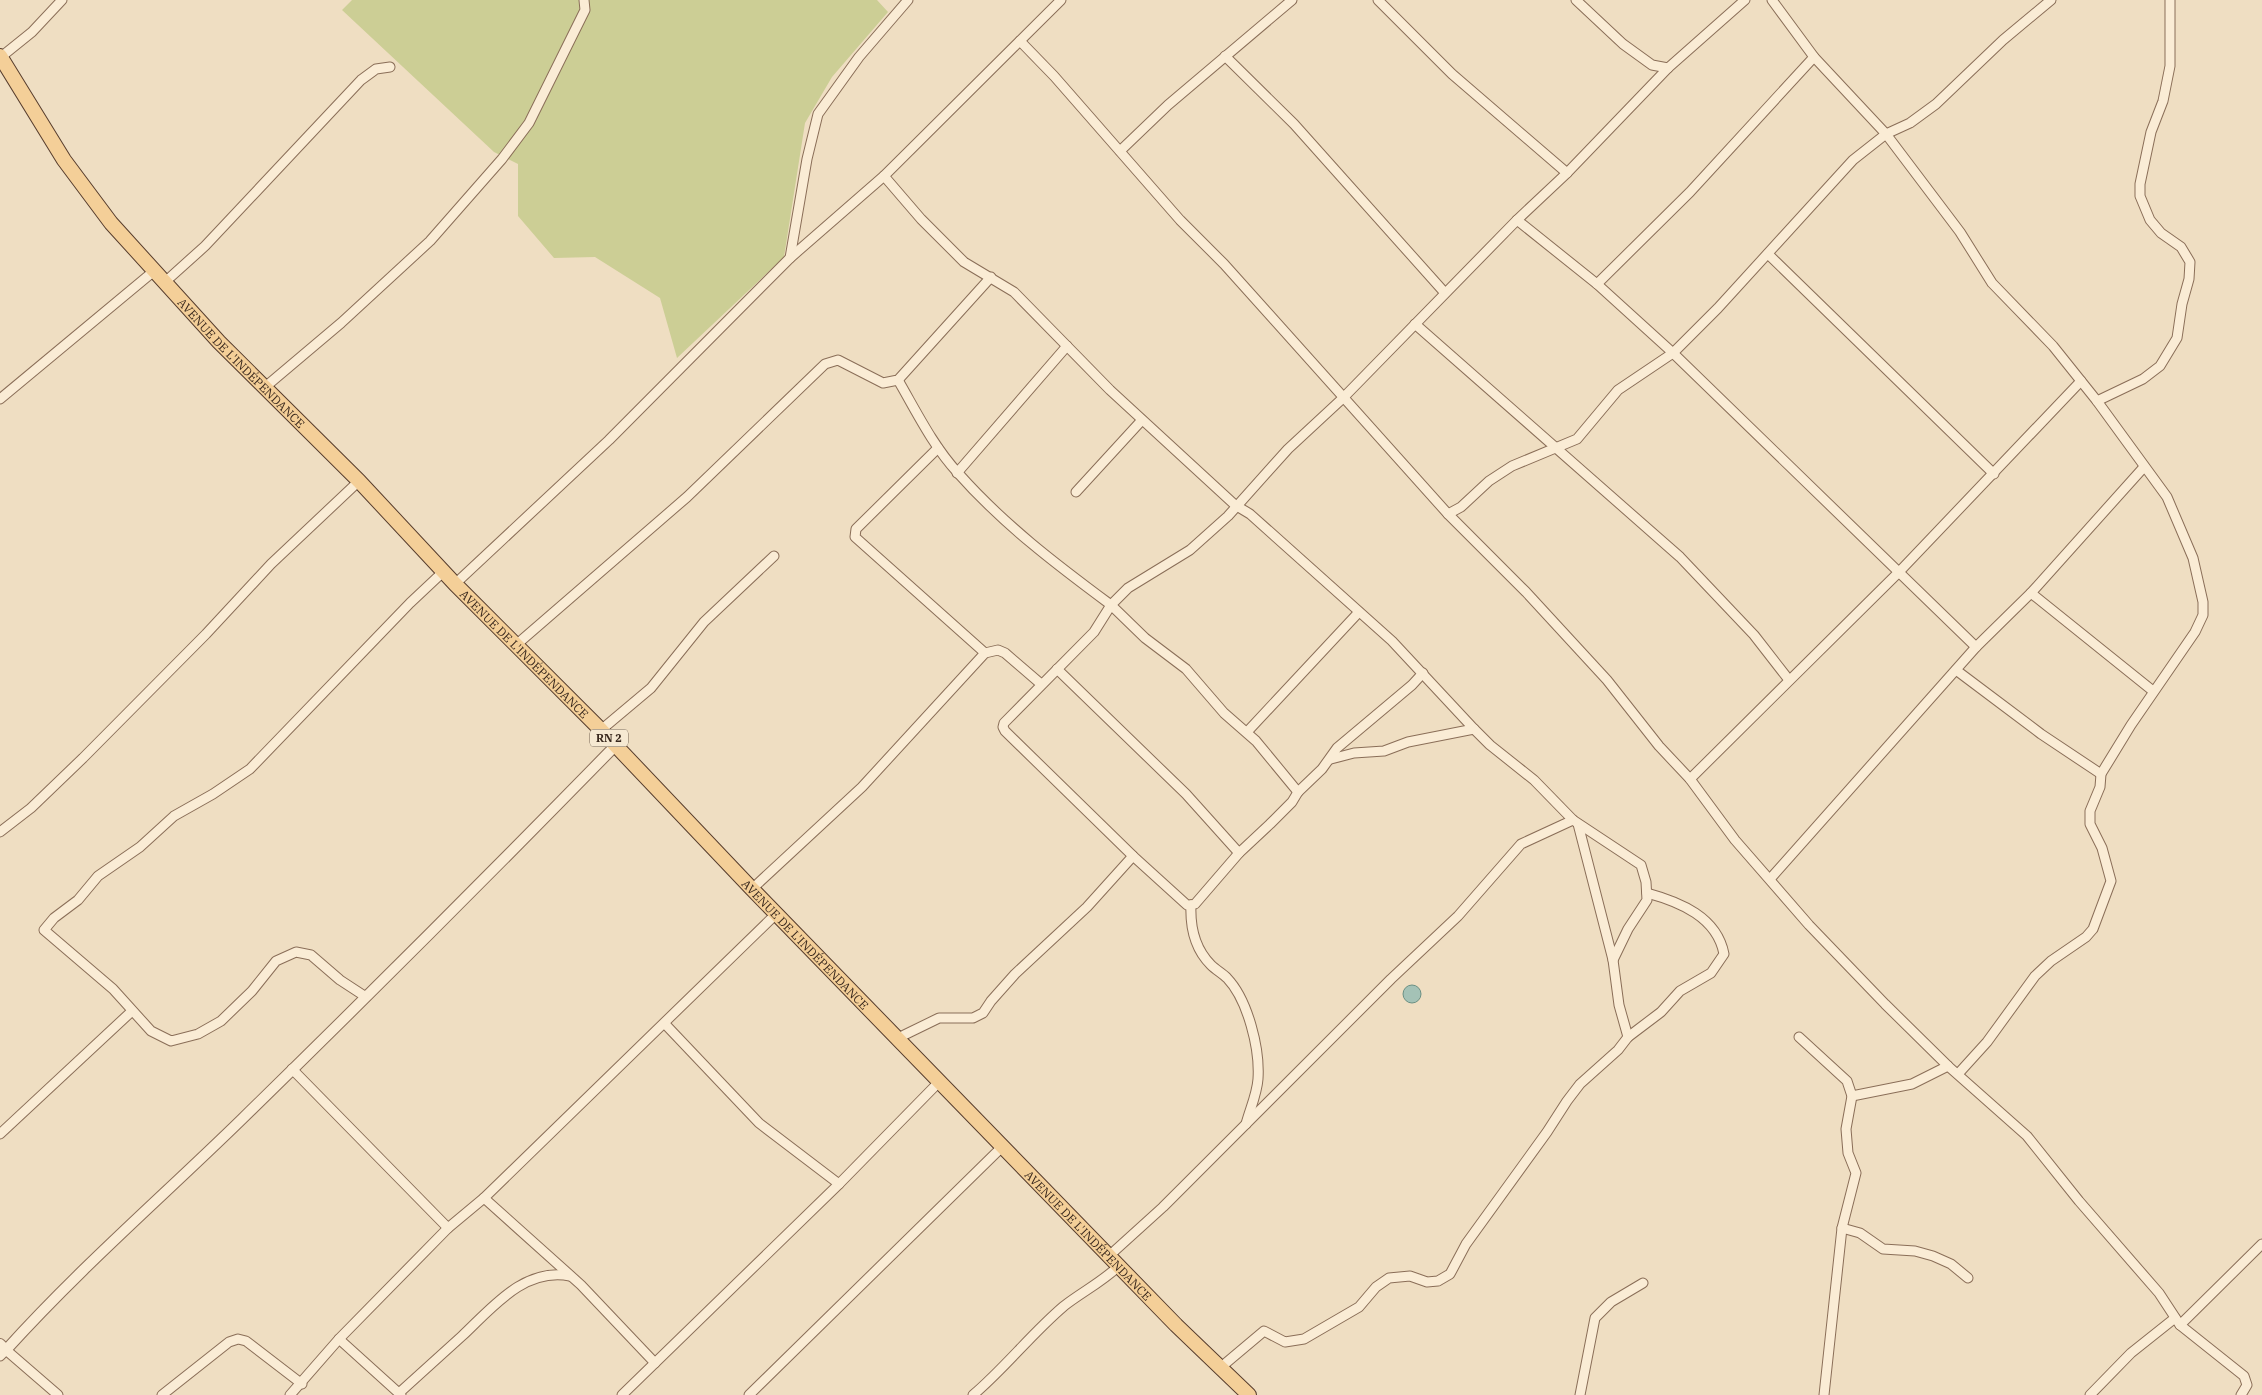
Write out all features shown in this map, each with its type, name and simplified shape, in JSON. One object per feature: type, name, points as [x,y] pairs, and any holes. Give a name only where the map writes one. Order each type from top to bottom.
[{"type":"main road","name":"AVENUE DE L'INDÉPENDANCE","points":[[1,56],[64,160],[110,223],[154,271],[264,388],[359,481],[443,572],[616,745],[939,1082],[1220,1368],[1250,1395]]},
{"type":"street","points":[[1,56],[32,32],[62,0]]},
{"type":"street","points":[[264,388],[341,323],[430,241],[502,159],[528,123],[585,10],[584,0]]},
{"type":"street","points":[[790,258],[806,159],[818,114],[859,57],[908,0]]},
{"type":"street","points":[[455,584],[609,440],[790,258],[884,176],[1061,0]]},
{"type":"street","points":[[1120,151],[1225,56],[1292,0]]},
{"type":"street","points":[[1378,0],[1452,74],[1567,173]]},
{"type":"street","points":[[1576,0],[1623,44],[1652,66],[1668,68]]},
{"type":"street","points":[[1423,673],[1412,685],[1337,748],[1330,759],[1298,792],[1292,802],[1239,853],[1195,904],[1191,905],[1187,905],[1133,856],[1003,727],[1004,723],[1041,684],[1094,632],[1111,605],[1128,588],[1190,550],[1228,516],[1235,505],[1288,449],[1343,398],[1517,220],[1567,173],[1668,68],[1745,0]]},
{"type":"street","points":[[1772,0],[1814,57],[1886,134],[1960,232],[1992,283],[2048,340],[2097,401],[2167,497],[2184,533],[2193,558],[2203,602],[2203,615],[2195,632],[2153,691],[2102,774],[2100,787],[2090,811],[2090,824],[2102,848],[2112,882],[2093,929],[2035,976],[1987,1042],[1958,1074]]},
{"type":"street","points":[[1448,514],[1461,507],[1489,481],[1512,466],[1556,446],[1577,439],[1618,390],[1673,353],[1768,254],[1853,160],[1886,134],[1910,123],[1936,104],[1998,44],[2051,0]]},
{"type":"street","points":[[2097,401],[2143,379],[2160,366],[2178,338],[2182,304],[2189,279],[2190,262],[2181,248],[2160,233],[2150,220],[2140,196],[2140,184],[2152,132],[2164,102],[2170,66],[2170,0]]},
{"type":"street","points":[[1020,41],[1054,76],[1180,220],[1224,264],[1448,514],[1526,592],[1600,673],[1659,746],[1690,779],[1735,840],[1809,925],[1884,1004],[1948,1066],[2039,1149],[2079,1201],[2159,1293],[2178,1321],[2244,1376],[2247,1385],[2241,1395]]},
{"type":"street","points":[[1225,56],[1294,124],[1445,293]]},
{"type":"street","points":[[1597,284],[1690,192],[1814,57]]},
{"type":"street","points":[[165,282],[210,240],[361,80],[376,68],[390,67]]},
{"type":"street","points":[[884,176],[921,219],[964,262],[1014,292],[1142,420],[1235,505],[1250,514],[1359,612],[1423,673],[1490,746],[1534,780],[1575,822],[1641,865],[1647,900],[1628,929],[1613,960]]},
{"type":"street","points":[[1517,220],[1597,284],[1673,353],[1976,647]]},
{"type":"street","points":[[1768,254],[1994,474]]},
{"type":"street","points":[[0,398],[154,271]]},
{"type":"street","points":[[516,645],[687,497],[825,364],[838,360],[883,383],[898,380],[991,277]]},
{"type":"street","points":[[1414,324],[1556,446],[1566,458],[1680,557],[1754,635],[1789,680]]},
{"type":"street","points":[[957,473],[1067,346]]},
{"type":"street","points":[[898,380],[938,448],[957,473],[1030,545],[1111,605],[1145,638],[1186,670],[1224,713],[1247,732],[1298,792]]},
{"type":"street","points":[[1690,779],[1899,572],[2081,381]]},
{"type":"street","points":[[1076,492],[1142,420]]},
{"type":"street","points":[[938,448],[856,529],[855,537],[985,653]]},
{"type":"street","points":[[1770,879],[1976,647],[2031,593],[2144,467]]},
{"type":"street","points":[[0,832],[31,808],[206,634],[272,564],[359,481]]},
{"type":"street","points":[[601,730],[651,688],[704,622],[774,556]]},
{"type":"street","points":[[366,997],[340,980],[311,955],[296,952],[276,961],[252,991],[221,1020],[198,1034],[171,1041],[150,1031],[113,989],[44,930],[54,918],[78,900],[98,876],[140,847],[174,816],[214,794],[250,769],[410,603],[443,572]]},
{"type":"street","points":[[2031,593],[2153,691]]},
{"type":"street","points":[[1247,732],[1359,612]]},
{"type":"street","points":[[752,889],[862,787],[985,653],[998,650],[1005,653],[1041,684]]},
{"type":"street","points":[[1057,669],[1186,794],[1239,853]]},
{"type":"street","points":[[1956,670],[2041,734],[2102,774]]},
{"type":"street","points":[[1330,759],[1354,753],[1384,752],[1408,742],[1474,729]]},
{"type":"street","points":[[58,1395],[2,1350],[79,1273],[477,888],[616,745]]},
{"type":"street","points":[[1575,822],[1613,960],[1619,1005],[1628,1037]]},
{"type":"street","points":[[973,1395],[995,1376],[1065,1306],[1102,1282],[1115,1260],[1163,1207],[1458,916],[1522,844],[1575,822]]},
{"type":"street","points":[[1584,851],[1596,836]]},
{"type":"street","points":[[898,1038],[939,1018],[973,1018],[983,1013],[1015,974],[1081,914],[1133,856]]},
{"type":"street","points":[[1220,1368],[1264,1332],[1270,1333],[1277,1340],[1292,1343],[1320,1331],[1359,1307],[1376,1287],[1389,1278],[1410,1276],[1427,1282],[1438,1281],[1450,1274],[1466,1244],[1580,1084],[1618,1050],[1628,1037],[1661,1012],[1680,991],[1711,973],[1724,954],[1722,944],[1712,928],[1691,908],[1647,893]]},
{"type":"street","points":[[1191,905],[1192,934],[1211,965],[1227,978],[1252,1028],[1258,1059],[1258,1081],[1246,1124]]},
{"type":"street","points":[[290,1395],[302,1384],[339,1340],[448,1228],[484,1198],[776,914]]},
{"type":"street","points":[[0,1134],[132,1011]]},
{"type":"street","points":[[665,1024],[759,1123],[839,1184]]},
{"type":"street","points":[[1798,1037],[1847,1081],[1852,1096],[1846,1129],[1848,1153],[1856,1173],[1842,1228],[1824,1395]]},
{"type":"street","points":[[1852,1096],[1912,1084],[1948,1066]]},
{"type":"street","points":[[292,1069],[448,1228]]},
{"type":"street","points":[[622,1395],[839,1184],[939,1082]]},
{"type":"street","points":[[749,1395],[1003,1146]]},
{"type":"street","points":[[484,1198],[572,1276],[655,1363]]},
{"type":"street","points":[[1842,1228],[1860,1233],[1883,1249],[1915,1251],[1933,1256],[1951,1264],[1968,1278]]},
{"type":"street","points":[[2090,1395],[2131,1353],[2178,1321],[2262,1244]]},
{"type":"street","points":[[339,1340],[400,1394],[499,1299],[545,1274],[572,1276]]},
{"type":"street","points":[[1580,1395],[1595,1318],[1611,1302],[1643,1282]]},
{"type":"street","points":[[162,1395],[229,1342],[238,1339],[246,1341],[302,1384]]},
{"type":"green space","points":[[352,0],[877,0],[888,12],[832,77],[805,123],[784,257],[677,358],[660,298],[595,257],[554,258],[518,216],[518,164],[494,152],[342,10]]},
{"type":"shaded area","points":[[1412,985],[1418,988],[1421,994],[1418,1000],[1412,1003],[1406,1000],[1403,994],[1406,988]]}]
